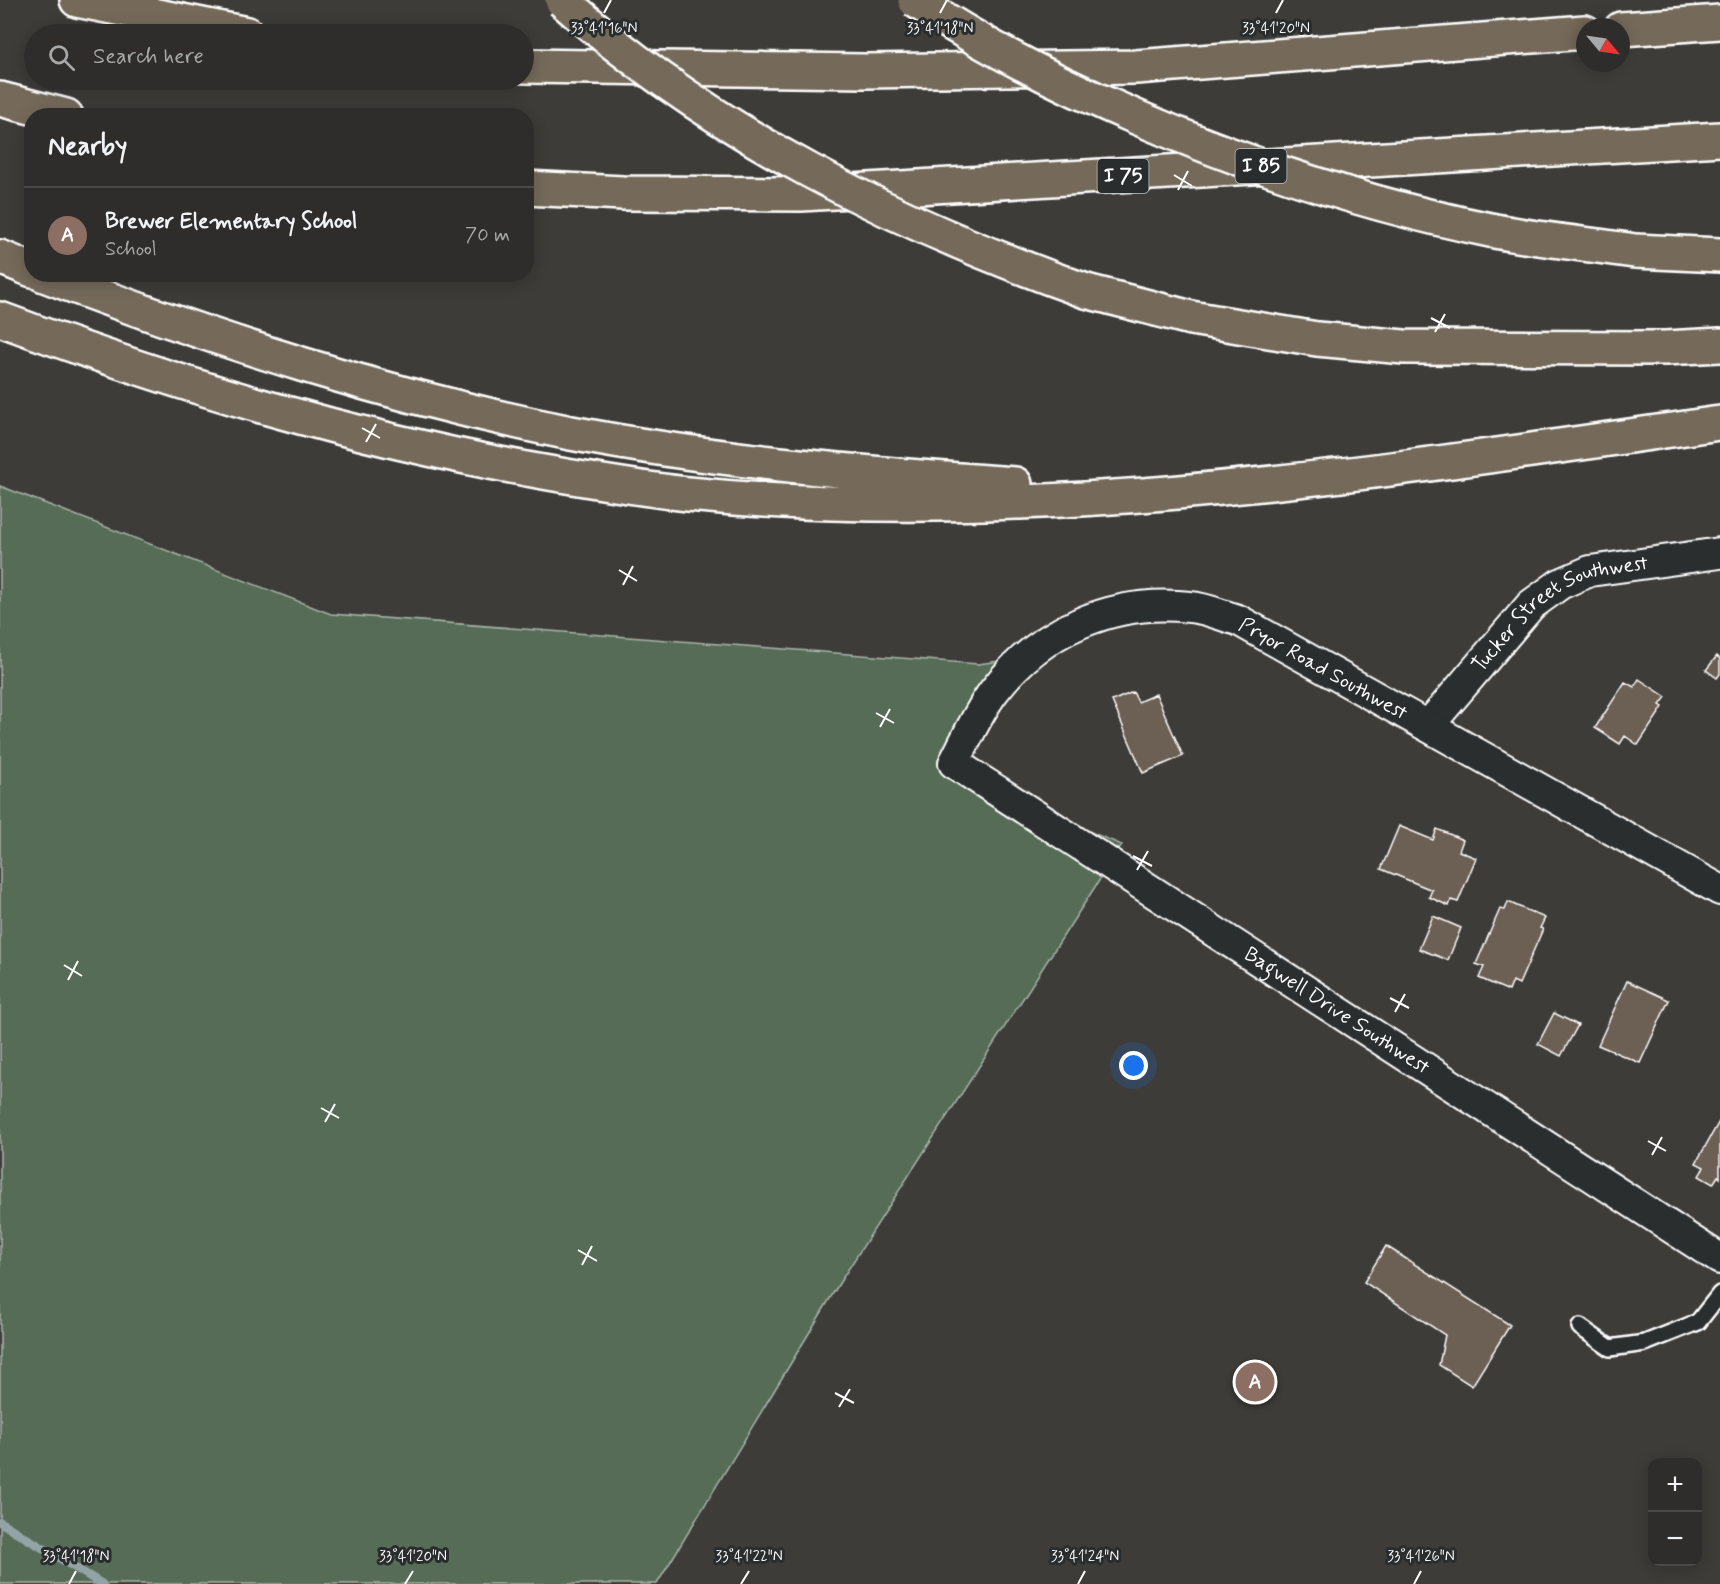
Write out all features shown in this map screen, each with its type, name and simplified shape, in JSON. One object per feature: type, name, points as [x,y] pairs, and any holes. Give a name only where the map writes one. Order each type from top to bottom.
[{"type":"highway","points":[[77,0],[197,24]]},
{"type":"highway","points":[[562,0],[654,74],[730,125],[821,177],[956,243],[1086,291],[1191,318],[1317,339],[1404,347],[1665,348],[1720,345]]},
{"type":"highway","name":"I 85","points":[[915,0],[995,49],[1075,90],[1184,137],[1298,180],[1410,212],[1486,229],[1635,251],[1720,255]]},
{"type":"highway","points":[[1630,29],[1720,22]]},
{"type":"highway","points":[[534,66],[865,71],[1136,67],[1576,33]]},
{"type":"highway","points":[[0,99],[35,108]]},
{"type":"highway","name":"I 75","points":[[534,188],[623,193],[801,194],[1720,140]]},
{"type":"highway","points":[[0,257],[24,267]]},
{"type":"highway","points":[[63,282],[163,320],[295,363],[433,402],[571,433],[717,457],[945,479],[1046,486],[1156,488],[1271,483]]},
{"type":"highway","points":[[0,319],[97,355],[274,412],[476,460],[686,494],[801,502],[908,505],[1016,503],[1271,483],[1424,465],[1720,423]]},
{"type":"street","name":"Tucker Street Southwest","points":[[1428,726],[1531,605],[1560,584],[1590,571],[1720,553]]},
{"type":"street","name":"Pryor Road Southwest","points":[[954,763],[993,692],[1031,651],[1085,618],[1143,605],[1192,607],[1238,620],[1720,890]]},
{"type":"street","name":"Bagwell Drive Southwest","points":[[954,763],[1720,1259]]},
{"type":"lane","points":[[1580,1327],[1610,1348],[1645,1342],[1698,1322],[1720,1294]]},
{"type":"green space","points":[[0,486],[331,614],[978,664],[1000,661],[957,776],[1122,845],[840,1282],[657,1584],[0,1584]]},
{"type":"building","points":[[1717,656],[1720,659],[1720,674],[1717,678],[1706,670]]},
{"type":"building","points":[[1639,679],[1666,697],[1660,705],[1663,707],[1638,745],[1625,736],[1620,744],[1595,728],[1625,682],[1634,687]]},
{"type":"building","points":[[1133,692],[1138,702],[1156,694],[1183,756],[1143,773],[1112,701]]},
{"type":"building","points":[[1399,826],[1433,840],[1437,829],[1463,840],[1459,851],[1476,858],[1458,902],[1451,900],[1449,906],[1429,897],[1432,890],[1381,869]]},
{"type":"building","points":[[1508,902],[1545,918],[1540,928],[1543,929],[1519,984],[1513,981],[1509,991],[1479,978],[1484,967],[1476,964],[1500,909],[1505,910]]},
{"type":"building","points":[[1433,916],[1461,928],[1448,960],[1419,949]]},
{"type":"building","points":[[1627,981],[1669,1000],[1640,1063],[1598,1045]]},
{"type":"building","points":[[1554,1013],[1578,1025],[1561,1056],[1538,1044]]},
{"type":"building","points":[[1720,1120],[1720,1178],[1718,1176],[1713,1184],[1699,1176],[1704,1167],[1696,1163]]},
{"type":"building","points":[[1386,1246],[1510,1325],[1472,1386],[1439,1365],[1445,1335],[1364,1282]]},
{"type":"waterway","points":[[0,1522],[102,1584]]},
{"type":"place","name":"Brewer Elementary School","points":[[1255,1382]]}]
